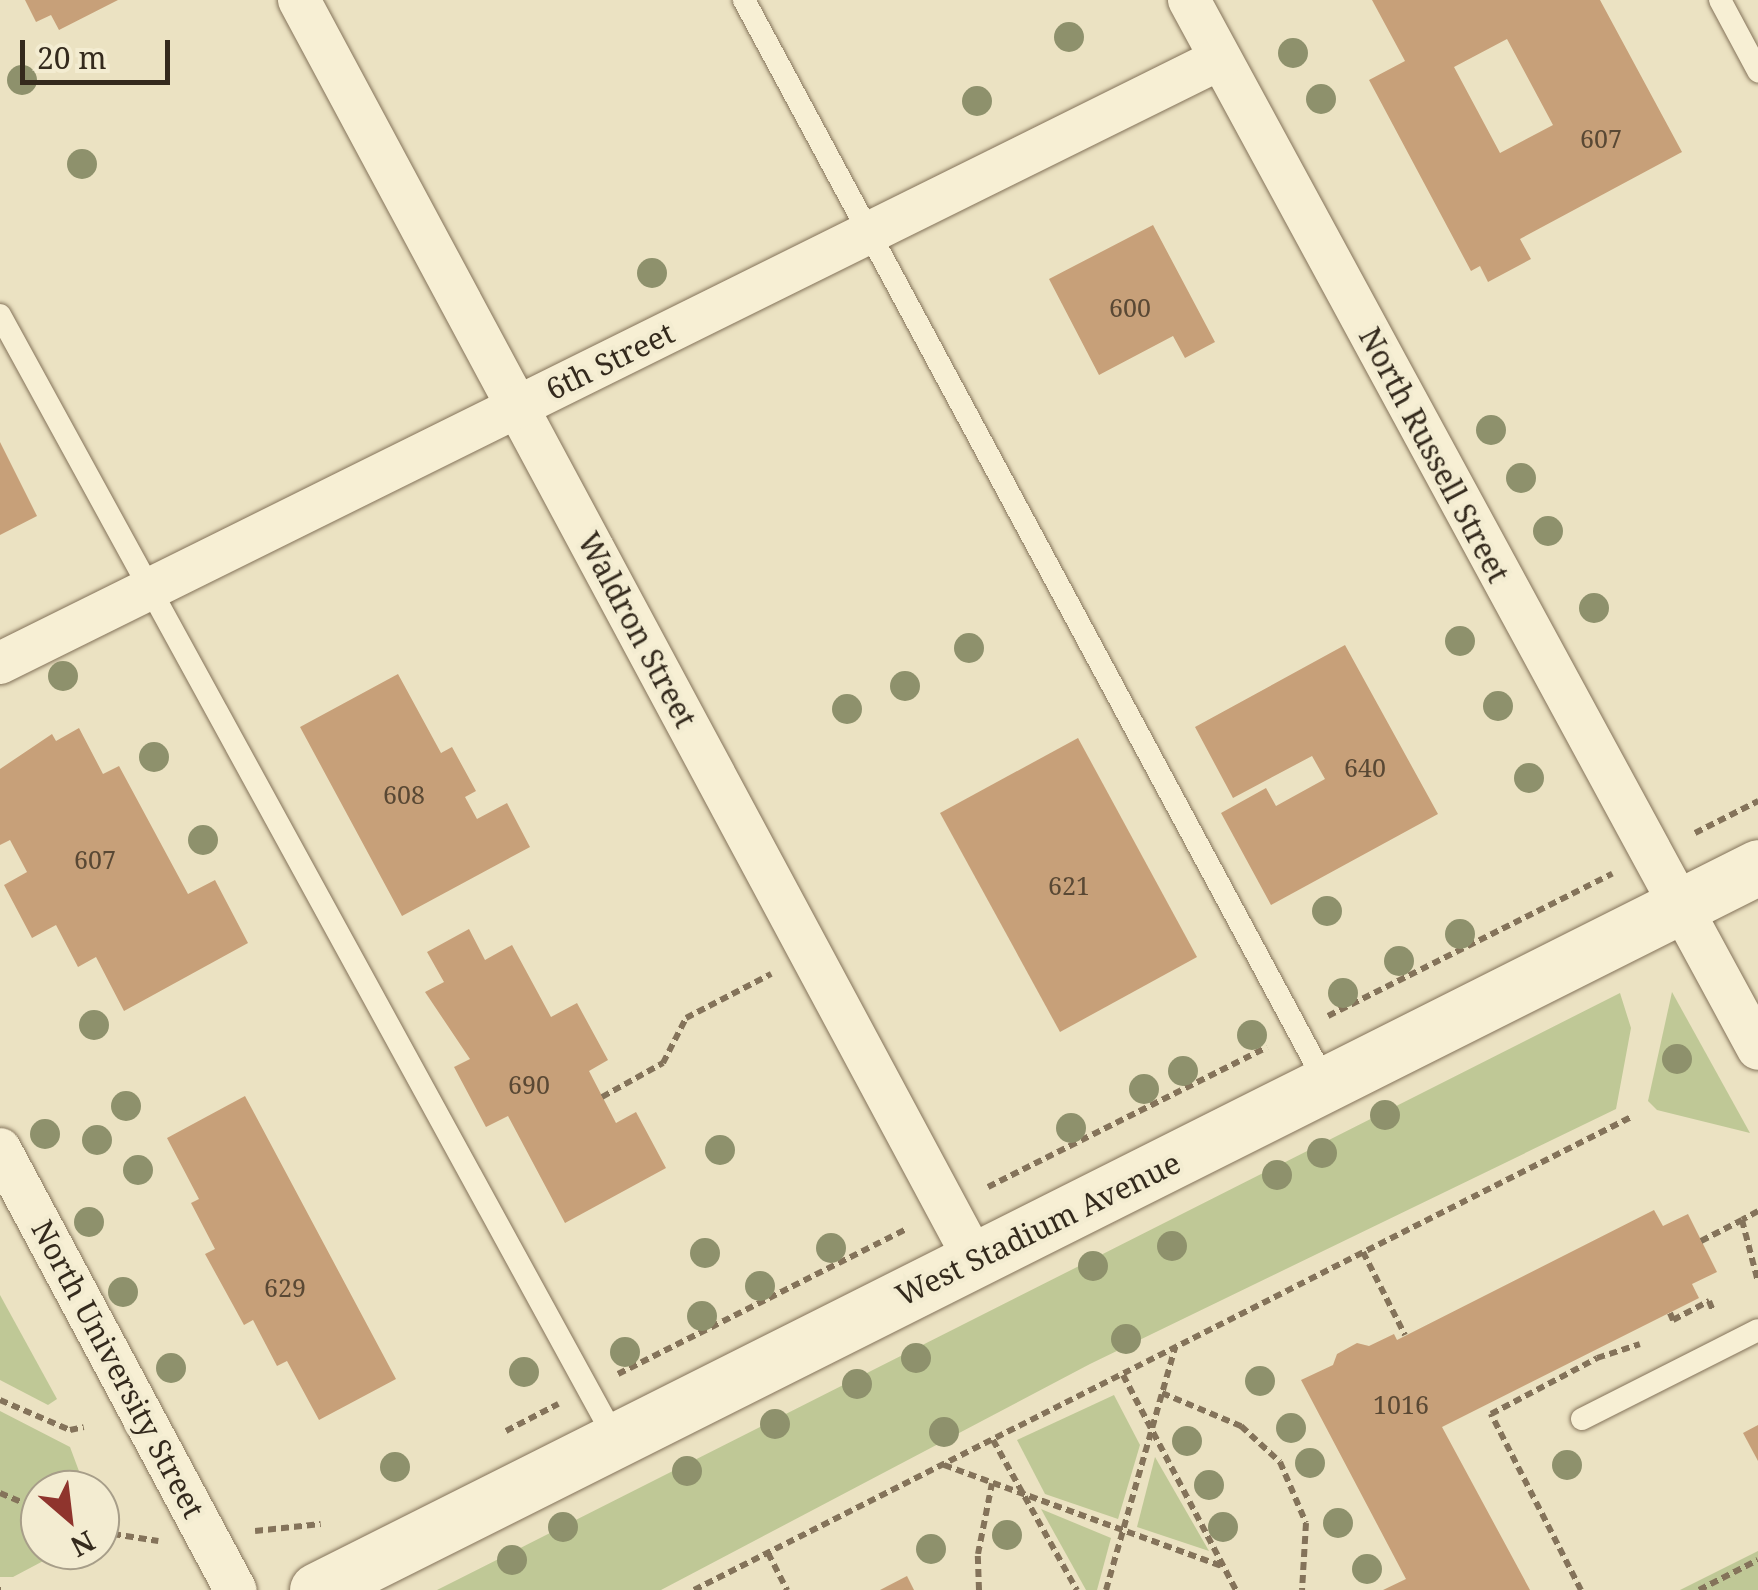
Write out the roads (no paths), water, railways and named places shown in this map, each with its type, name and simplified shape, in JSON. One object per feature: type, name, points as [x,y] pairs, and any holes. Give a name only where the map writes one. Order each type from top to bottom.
[{"type":"street","name":"Waldron Street","points":[[299,0],[975,1260]]},
{"type":"street","name":"North Russell Street","points":[[1188,0],[1758,1049]]},
{"type":"street","name":"6th Street","points":[[0,663],[1220,59]]},
{"type":"street","name":"West Stadium Avenue","points":[[318,1590],[1758,867]]},
{"type":"street","name":"North University Street","points":[[0,1149],[235,1590]]},
{"type":"lane","points":[[744,0],[1327,1085]]},
{"type":"lane","points":[[1720,0],[1758,71]]},
{"type":"lane","points":[[0,315],[616,1440]]},
{"type":"lane","points":[[1582,1419],[1758,1330]]}]
